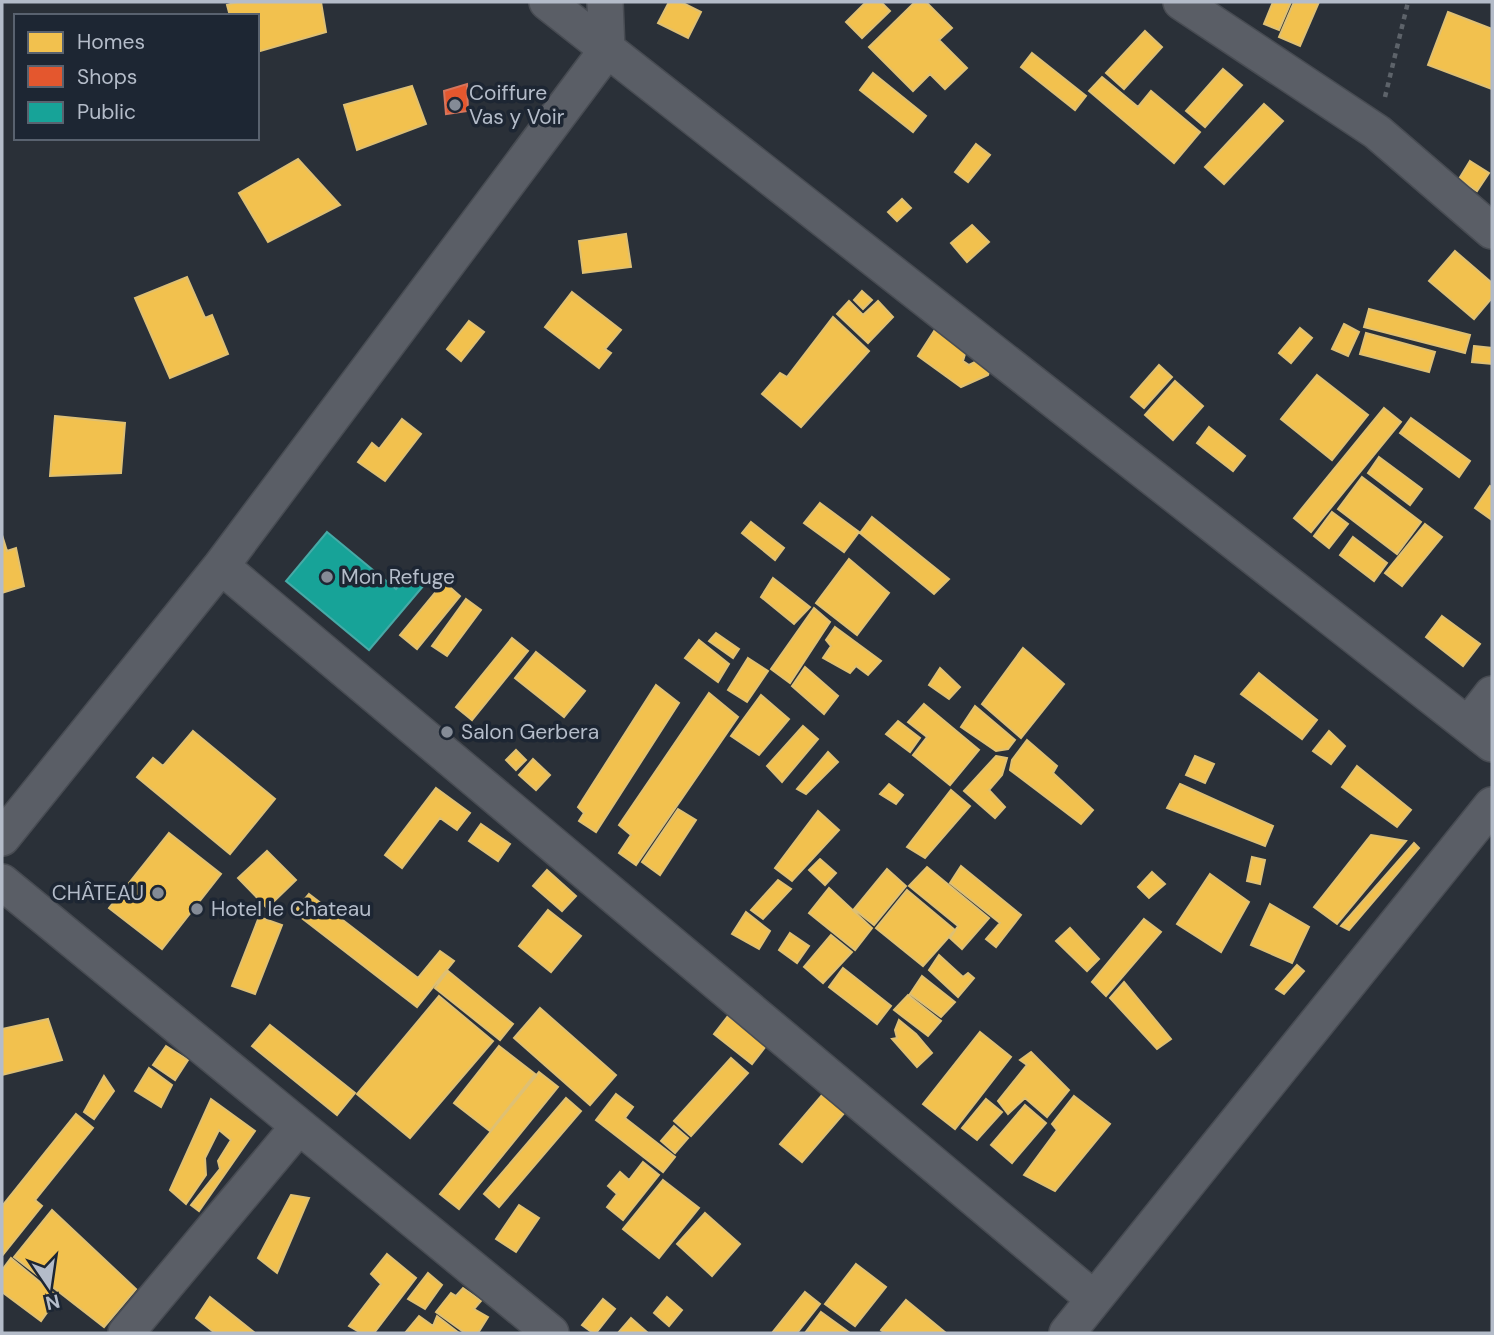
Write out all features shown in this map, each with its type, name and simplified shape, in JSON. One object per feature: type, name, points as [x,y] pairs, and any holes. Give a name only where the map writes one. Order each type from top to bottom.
[{"type":"street","points":[[547,2],[1480,734],[1492,694]]},
{"type":"street","points":[[2,838],[221,566],[607,50],[605,2]]},
{"type":"street","points":[[1181,2],[1377,132],[1492,231]]},
{"type":"street","points":[[221,566],[1094,1299]]},
{"type":"street","points":[[1067,1333],[1492,805]]},
{"type":"street","points":[[2,882],[551,1333]]},
{"type":"street","points":[[126,1333],[299,1126]]},
{"type":"path","points":[[1377,132],[1408,2]]},
{"type":"building: Homes","points":[[237,2],[321,2],[326,32],[259,51],[259,14],[229,14],[227,5]]},
{"type":"building: Homes","points":[[669,2],[681,2],[701,12],[688,38],[658,23]]},
{"type":"building: Homes","points":[[866,2],[881,2],[890,11],[862,38],[846,22]]},
{"type":"building: Homes","points":[[915,2],[926,2],[952,28],[939,40],[967,68],[945,89],[930,74],[913,91],[869,47]]},
{"type":"building: Homes","points":[[1273,2],[1291,2],[1279,30],[1264,24]]},
{"type":"building: Homes","points":[[1294,2],[1319,2],[1300,46],[1279,37]]},
{"type":"building: Homes","points":[[1448,12],[1492,29],[1492,89],[1428,65]]},
{"type":"building: Homes","points":[[1145,31],[1162,47],[1124,89],[1106,73]]},
{"type":"building: Homes","points":[[1032,53],[1086,96],[1075,110],[1021,67]]},
{"type":"building: Homes","points":[[1223,69],[1242,85],[1205,127],[1186,111]]},
{"type":"building: Homes","points":[[873,73],[926,116],[913,132],[860,90]]},
{"type":"building: Homes","points":[[1102,77],[1138,107],[1151,91],[1200,132],[1174,163],[1089,91]]},
{"type":"building: Homes","points":[[412,86],[426,124],[357,150],[344,105]]},
{"type":"building: Homes","points":[[1264,104],[1283,121],[1224,184],[1205,167]]},
{"type":"building: Homes","points":[[976,144],[990,155],[968,182],[955,172]]},
{"type":"building: Homes","points":[[298,159],[340,205],[268,242],[239,193]]},
{"type":"building: Homes","points":[[1470,161],[1489,173],[1477,191],[1459,179]]},
{"type":"building: Homes","points":[[902,199],[911,208],[897,221],[888,212]]},
{"type":"building: Homes","points":[[972,225],[989,242],[967,262],[951,243]]},
{"type":"building: Homes","points":[[626,234],[631,267],[583,273],[579,241]]},
{"type":"building: Homes","points":[[1455,251],[1492,283],[1492,298],[1474,319],[1429,281]]},
{"type":"building: Homes","points":[[187,277],[205,318],[212,315],[228,354],[170,378],[135,298]]},
{"type":"building: Homes","points":[[862,291],[872,300],[863,309],[854,300]]},
{"type":"building: Homes","points":[[572,292],[621,330],[605,349],[611,353],[599,368],[545,327]]},
{"type":"building: Homes","points":[[849,301],[863,315],[878,301],[893,317],[868,343],[837,314]]},
{"type":"building: Homes","points":[[1369,309],[1470,335],[1465,353],[1364,327]]},
{"type":"building: Homes","points":[[833,317],[869,351],[801,427],[762,394],[780,373],[787,377]]},
{"type":"building: Homes","points":[[469,321],[484,332],[461,361],[447,349]]},
{"type":"building: Homes","points":[[1344,324],[1359,332],[1348,356],[1332,349]]},
{"type":"building: Homes","points":[[936,328],[967,347],[963,361],[969,365],[981,359],[990,369],[988,375],[961,387],[918,356]]},
{"type":"building: Homes","points":[[1300,328],[1312,338],[1291,363],[1279,353]]},
{"type":"building: Homes","points":[[1366,333],[1435,352],[1429,372],[1360,354]]},
{"type":"building: Homes","points":[[1474,346],[1492,348],[1492,364],[1472,362]]},
{"type":"building: Homes","points":[[1159,365],[1172,377],[1144,408],[1131,397]]},
{"type":"building: Homes","points":[[1317,375],[1368,415],[1332,460],[1281,419]]},
{"type":"building: Homes","points":[[1175,381],[1203,406],[1173,440],[1145,415]]},
{"type":"building: Homes","points":[[1384,408],[1401,422],[1311,532],[1294,518]]},
{"type":"building: Homes","points":[[55,416],[125,423],[121,473],[50,476]]},
{"type":"building: Homes","points":[[1411,418],[1470,461],[1459,477],[1400,433]]},
{"type":"building: Homes","points":[[402,419],[421,434],[385,481],[358,462],[372,443],[379,449]]},
{"type":"building: Homes","points":[[1209,427],[1245,456],[1233,471],[1197,443]]},
{"type":"building: Homes","points":[[1379,457],[1422,489],[1410,505],[1368,473]]},
{"type":"building: Homes","points":[[1362,477],[1421,522],[1397,554],[1338,509]]},
{"type":"building: Homes","points":[[1490,486],[1492,488],[1492,520],[1475,508]]},
{"type":"building: Homes","points":[[820,503],[859,532],[844,552],[804,523]]},
{"type":"building: Homes","points":[[1332,512],[1348,524],[1329,548],[1314,536]]},
{"type":"building: Homes","points":[[872,517],[949,579],[934,594],[860,533]]},
{"type":"building: Homes","points":[[751,522],[784,548],[775,560],[742,533]]},
{"type":"building: Homes","points":[[1425,524],[1442,537],[1402,586],[1385,573]]},
{"type":"building: Homes","points":[[2,535],[7,551],[16,548],[24,586],[2,593]]},
{"type":"building: Homes","points":[[1353,537],[1387,563],[1374,581],[1340,555]]},
{"type":"building: Homes","points":[[849,559],[889,593],[857,635],[816,603]]},
{"type":"building: Homes","points":[[773,578],[810,607],[794,624],[761,597]]},
{"type":"building: Homes","points":[[444,582],[460,596],[417,649],[400,635]]},
{"type":"building: Homes","points":[[466,599],[481,610],[447,656],[432,646]]},
{"type":"building: Homes","points":[[814,608],[830,622],[790,683],[771,669]]},
{"type":"building: Homes","points":[[1442,616],[1480,644],[1463,666],[1426,637]]},
{"type":"building: Homes","points":[[835,627],[881,661],[868,675],[856,666],[850,673],[823,658],[831,646],[826,640]]},
{"type":"building: Homes","points":[[716,633],[739,649],[733,658],[709,641]]},
{"type":"building: Homes","points":[[512,638],[528,651],[472,720],[456,707]]},
{"type":"building: Homes","points":[[699,640],[729,664],[718,682],[685,658]]},
{"type":"building: Homes","points":[[1023,648],[1064,684],[1021,738],[982,704]]},
{"type":"building: Homes","points":[[536,652],[585,691],[564,717],[515,678]]},
{"type":"building: Homes","points":[[748,658],[768,671],[747,702],[728,690]]},
{"type":"building: Homes","points":[[805,667],[838,696],[824,714],[792,686]]},
{"type":"building: Homes","points":[[940,668],[960,687],[949,699],[929,685]]},
{"type":"building: Homes","points":[[1259,673],[1317,720],[1302,739],[1241,694]]},
{"type":"building: Homes","points":[[656,685],[679,703],[596,832],[579,821],[584,813],[578,807]]},
{"type":"building: Homes","points":[[709,693],[738,717],[636,865],[619,853],[631,835],[619,825]]},
{"type":"building: Homes","points":[[761,695],[789,719],[759,755],[731,736]]},
{"type":"building: Homes","points":[[924,704],[979,750],[950,785],[913,755],[927,737],[908,722]]},
{"type":"building: Homes","points":[[975,706],[1015,740],[1008,749],[996,751],[961,727]]},
{"type":"building: Homes","points":[[898,721],[920,738],[910,752],[886,734]]},
{"type":"building: Homes","points":[[803,726],[818,739],[782,782],[767,766]]},
{"type":"building: Homes","points":[[193,731],[275,799],[230,854],[137,777],[153,758],[163,766]]},
{"type":"building: Homes","points":[[1329,731],[1345,746],[1331,764],[1313,751]]},
{"type":"building: Homes","points":[[1027,740],[1057,766],[1053,773],[1093,810],[1081,824],[1010,770],[1012,760]]},
{"type":"building: Homes","points":[[516,750],[526,760],[516,770],[506,760]]},
{"type":"building: Homes","points":[[828,752],[838,762],[806,794],[797,789]]},
{"type":"building: Homes","points":[[996,756],[1007,758],[1002,775],[989,790],[1005,807],[995,818],[964,791]]},
{"type":"building: Homes","points":[[1195,756],[1214,764],[1205,783],[1186,775]]},
{"type":"building: Homes","points":[[533,759],[550,775],[536,790],[519,775]]},
{"type":"building: Homes","points":[[1357,766],[1411,810],[1397,827],[1342,787]]},
{"type":"building: Homes","points":[[889,784],[903,795],[896,804],[880,794]]},
{"type":"building: Homes","points":[[1180,784],[1273,826],[1265,846],[1167,808]]},
{"type":"building: Homes","points":[[436,788],[470,813],[457,830],[440,818],[402,868],[385,855]]},
{"type":"building: Homes","points":[[951,790],[970,806],[925,858],[907,847]]},
{"type":"building: Homes","points":[[678,809],[696,820],[660,875],[642,862]]},
{"type":"building: Homes","points":[[818,811],[839,830],[792,881],[775,868]]},
{"type":"building: Homes","points":[[481,824],[510,844],[498,861],[469,841]]},
{"type":"building: Homes","points":[[169,833],[221,874],[162,949],[109,908]]},
{"type":"building: Homes","points":[[1371,835],[1406,841],[1337,924],[1314,907]]},
{"type":"building: Homes","points":[[1414,843],[1419,848],[1349,930],[1341,926]]},
{"type":"building: Homes","points":[[267,851],[296,880],[267,908],[238,878]]},
{"type":"building: Homes","points":[[1252,857],[1265,860],[1260,884],[1247,881]]},
{"type":"building: Homes","points":[[820,859],[836,873],[825,885],[809,870]]},
{"type":"building: Homes","points":[[961,866],[1021,915],[996,947],[986,939],[1000,923],[950,883]]},
{"type":"building: Homes","points":[[927,867],[989,918],[962,949],[950,938],[958,926],[909,886]]},
{"type":"building: Homes","points":[[887,869],[906,886],[874,925],[854,909]]},
{"type":"building: Homes","points":[[547,870],[576,896],[562,911],[533,886]]},
{"type":"building: Homes","points":[[1152,872],[1165,884],[1149,898],[1138,887]]},
{"type":"building: Homes","points":[[1210,874],[1249,902],[1221,952],[1177,924]]},
{"type":"building: Homes","points":[[778,880],[791,889],[763,919],[751,910]]},
{"type":"building: Homes","points":[[829,888],[872,928],[855,950],[809,913]]},
{"type":"building: Homes","points":[[907,890],[955,930],[923,966],[876,928]]},
{"type":"building: Homes","points":[[309,894],[418,978],[440,951],[454,961],[417,1007],[294,912]]},
{"type":"building: Homes","points":[[1270,904],[1309,927],[1292,963],[1251,945]]},
{"type":"building: Homes","points":[[548,910],[581,936],[551,972],[519,946]]},
{"type":"building: Homes","points":[[746,912],[770,931],[759,949],[732,934]]},
{"type":"building: Homes","points":[[259,917],[282,925],[255,994],[232,986]]},
{"type":"building: Homes","points":[[1144,919],[1161,932],[1106,996],[1092,982]]},
{"type":"building: Homes","points":[[1070,928],[1099,959],[1087,971],[1056,941]]},
{"type":"building: Homes","points":[[790,933],[809,946],[797,963],[779,950]]},
{"type":"building: Homes","points":[[831,935],[852,952],[823,983],[804,967]]},
{"type":"building: Homes","points":[[939,955],[963,977],[968,973],[974,978],[958,997],[929,970]]},
{"type":"building: Homes","points":[[1297,965],[1304,971],[1284,994],[1276,989]]},
{"type":"building: Homes","points":[[843,968],[891,1006],[877,1024],[829,987]]},
{"type":"building: Homes","points":[[448,971],[513,1024],[500,1040],[435,988]]},
{"type":"building: Homes","points":[[922,976],[955,1002],[941,1017],[910,994]]},
{"type":"building: Homes","points":[[1124,982],[1171,1039],[1157,1049],[1110,998]]},
{"type":"building: Homes","points":[[908,995],[941,1021],[928,1036],[894,1010]]},
{"type":"building: Homes","points":[[439,996],[493,1041],[410,1138],[357,1094]]},
{"type":"building: Homes","points":[[540,1008],[616,1075],[590,1105],[514,1038]]},
{"type":"building: Homes","points":[[728,1016],[766,1046],[752,1064],[714,1034]]},
{"type":"building: Homes","points":[[48,1019],[62,1060],[2,1075],[2,1029]]},
{"type":"building: Homes","points":[[899,1020],[916,1034],[932,1053],[917,1067],[892,1039],[897,1038],[895,1030]]},
{"type":"building: Homes","points":[[270,1025],[355,1093],[337,1115],[252,1046]]},
{"type":"building: Homes","points":[[980,1032],[1011,1057],[955,1129],[923,1104]]},
{"type":"building: Homes","points":[[166,1046],[188,1060],[175,1080],[153,1065]]},
{"type":"building: Homes","points":[[499,1046],[535,1074],[490,1131],[454,1103]]},
{"type":"building: Homes","points":[[1031,1052],[1069,1090],[1047,1117],[1025,1098],[1008,1114],[998,1101],[1027,1065],[1020,1060]]},
{"type":"building: Homes","points":[[731,1058],[748,1073],[691,1136],[674,1121]]},
{"type":"building: Homes","points":[[149,1068],[172,1085],[161,1107],[135,1091]]},
{"type":"building: Homes","points":[[539,1072],[558,1087],[459,1209],[440,1194]]},
{"type":"building: Homes","points":[[104,1076],[114,1091],[94,1119],[84,1112]]},
{"type":"building: Homes","points":[[616,1094],[633,1107],[625,1118],[675,1157],[663,1172],[596,1120]]},
{"type":"building: Homes","points":[[823,1094],[845,1112],[802,1162],[780,1144]]},
{"type":"building: Homes","points":[[1074,1096],[1110,1124],[1055,1191],[1024,1175],[1057,1130],[1052,1124]]},
{"type":"building: Homes","points":[[566,1098],[581,1111],[499,1207],[484,1194]]},
{"type":"building: Homes","points":[[211,1099],[255,1131],[199,1211],[191,1205],[220,1169],[218,1161],[231,1140],[219,1130],[205,1158],[206,1175],[186,1204],[170,1190]]},
{"type":"building: Homes","points":[[986,1099],[1002,1112],[977,1140],[962,1128]]},
{"type":"building: Homes","points":[[1025,1105],[1046,1123],[1012,1163],[991,1145]]},
{"type":"building: Homes","points":[[76,1114],[93,1128],[35,1200],[42,1206],[2,1256],[2,1206]]},
{"type":"building: Homes","points":[[674,1126],[688,1138],[675,1153],[661,1141]]},
{"type":"building: Homes","points":[[643,1162],[659,1175],[623,1220],[607,1207],[617,1194],[608,1186],[620,1172],[629,1180]]},
{"type":"building: Homes","points":[[663,1180],[699,1208],[659,1258],[623,1229]]},
{"type":"building: Homes","points":[[291,1195],[309,1198],[277,1273],[258,1258]]},
{"type":"building: Homes","points":[[519,1205],[539,1218],[516,1252],[496,1239]]},
{"type":"building: Homes","points":[[52,1210],[136,1289],[104,1327],[14,1257]]},
{"type":"building: Homes","points":[[705,1213],[740,1244],[712,1276],[677,1244]]},
{"type":"building: Homes","points":[[387,1254],[416,1278],[374,1333],[361,1333],[349,1326],[381,1284],[371,1274]]},
{"type":"building: Homes","points":[[11,1258],[58,1297],[41,1321],[2,1292],[2,1270]]},
{"type":"building: Homes","points":[[856,1264],[886,1287],[855,1326],[825,1304]]},
{"type":"building: Homes","points":[[428,1273],[442,1285],[425,1309],[408,1299]]},
{"type":"building: Homes","points":[[463,1288],[481,1301],[474,1309],[488,1317],[478,1333],[465,1333],[436,1312],[451,1293],[456,1296]]},
{"type":"building: Homes","points":[[805,1292],[820,1304],[797,1333],[772,1333]]},
{"type":"building: Homes","points":[[210,1297],[255,1333],[215,1333],[196,1318]]},
{"type":"building: Homes","points":[[667,1297],[682,1310],[669,1326],[654,1313]]},
{"type":"building: Homes","points":[[603,1299],[615,1309],[596,1333],[593,1333],[582,1325]]},
{"type":"building: Homes","points":[[906,1300],[946,1333],[885,1333],[881,1330]]},
{"type":"building: Homes","points":[[821,1312],[850,1333],[805,1333]]},
{"type":"building: Homes","points":[[419,1316],[433,1326],[437,1316],[459,1333],[405,1333]]},
{"type":"building: Homes","points":[[631,1318],[648,1333],[618,1333]]},
{"type":"building: Shops","points":[[467,84],[468,111],[446,114],[444,91]]},
{"type":"building: Public","points":[[327,532],[396,589],[410,573],[424,585],[369,650],[286,581]]},
{"type":"place","name":"Coiffure Vas y Voir","points":[[455,105]]},
{"type":"place","name":"Mon Refuge","points":[[327,577]]},
{"type":"place","name":"Salon Gerbera","points":[[447,732]]},
{"type":"place","name":"CHÂTEAU","points":[[158,893]]},
{"type":"place","name":"Hotel le Chateau","points":[[197,909]]}]
